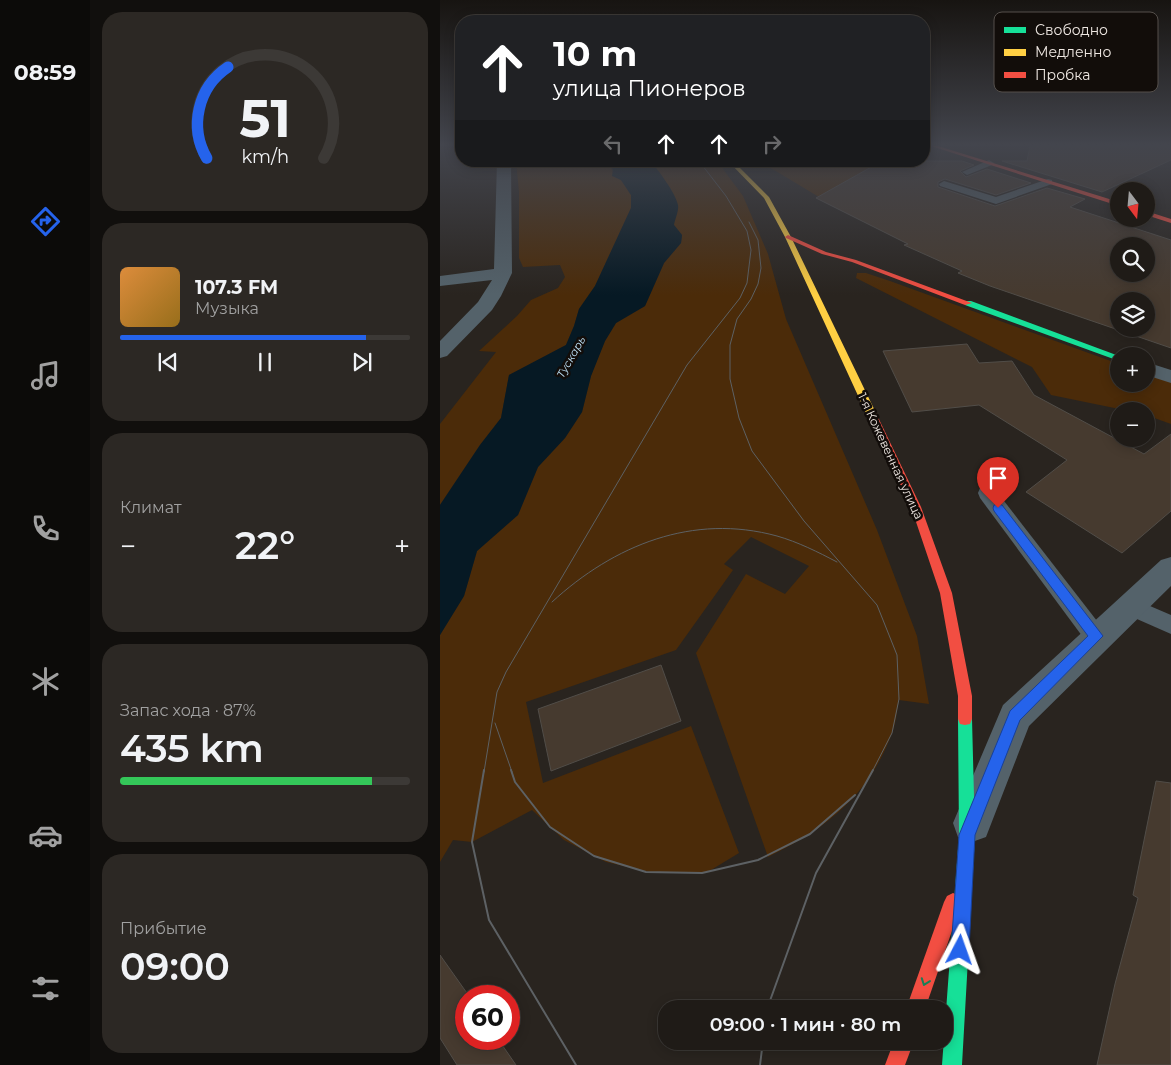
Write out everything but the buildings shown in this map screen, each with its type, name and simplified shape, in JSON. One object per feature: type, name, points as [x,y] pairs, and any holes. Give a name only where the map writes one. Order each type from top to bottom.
[{"type":"main road","name":"1-я Кожевенная улица","points":[[765,196],[788,237],[916,507],[946,592],[965,696],[967,835],[952,1065]]},
{"type":"main road","points":[[1092,196],[1110,201]]},
{"type":"main road","points":[[1155,216],[1171,221]]},
{"type":"main road","points":[[788,237],[824,253],[859,263],[1110,356]]},
{"type":"main road","name":"1-я Кожевенная улица","points":[[918,1000],[951,910],[967,835]]},
{"type":"main road","points":[[895,1065],[901,1050]]},
{"type":"street","points":[[440,352],[493,294],[502,273],[503,196]]},
{"type":"street","points":[[440,281],[502,273]]},
{"type":"street","points":[[1155,371],[1171,377]]},
{"type":"street","points":[[967,835],[1015,716],[1096,636],[1171,568]]},
{"type":"lane","points":[[980,196],[996,201],[1011,196]]},
{"type":"lane","points":[[987,492],[1096,636]]},
{"type":"lane","points":[[1129,606],[1171,625]]},
{"type":"shaded area","points":[[519,196],[631,196],[631,208],[595,286],[579,309],[566,345],[509,375],[501,418],[480,445],[440,505],[440,424],[496,352],[479,351],[517,316],[531,300],[558,288],[565,277],[560,265],[523,267],[519,258]]},
{"type":"shaded area","points":[[665,196],[743,196],[768,254],[786,319],[877,530],[917,636],[929,704],[899,700],[893,729],[882,755],[858,793],[843,808],[808,835],[768,857],[696,653],[746,574],[785,594],[809,566],[751,537],[724,564],[733,570],[676,650],[526,702],[543,783],[691,726],[739,853],[706,873],[654,873],[606,862],[564,840],[532,810],[472,842],[453,840],[440,862],[440,635],[464,596],[477,551],[518,515],[538,467],[565,438],[582,412],[591,376],[605,341],[616,323],[645,306],[664,263],[681,243],[682,235],[674,225]]},
{"type":"shaded area","points":[[857,273],[866,273],[1110,361],[1110,392],[1155,392],[1155,377],[1171,382],[1171,424],[1155,418],[1155,402],[1110,402],[1110,407],[1051,395],[1032,367],[856,278]]},
{"type":"water","name":"Тускарь","points":[[631,196],[674,196],[678,210],[674,225],[682,235],[681,243],[664,263],[645,306],[616,323],[605,341],[591,376],[582,412],[565,438],[538,467],[518,515],[477,551],[464,596],[440,635],[440,505],[480,445],[501,418],[509,375],[566,345],[579,309],[595,286],[631,208]]},
{"type":"tram line","points":[[484,772],[497,692],[506,672],[687,365],[740,298],[747,283],[751,250],[747,231],[726,196]]},
{"type":"tram line","points":[[749,222],[758,240],[761,268],[758,284],[751,299],[737,319],[730,345],[730,379],[739,418],[752,451],[804,521],[877,605],[897,655],[899,699],[892,733],[872,772]]},
{"type":"tram line","points":[[552,602],[602,564],[628,550],[656,539],[685,532],[715,529],[746,530],[777,536],[800,544],[837,562]]},
{"type":"tram line","points":[[495,723],[512,772]]},
{"type":"tram line","points":[[484,770],[472,842],[489,920],[576,1065]]},
{"type":"tram line","points":[[511,770],[515,782],[550,827],[594,856],[646,872],[702,873],[758,860],[810,834],[855,795]]},
{"type":"tram line","points":[[770,1000],[816,873],[873,770]]},
{"type":"tram line","points":[[760,1065],[762,1050]]},
{"type":"traffic: fast","points":[[968,303],[1110,356]]},
{"type":"traffic: fast","points":[[952,1065],[967,835],[965,719]]},
{"type":"traffic: slow","points":[[765,196],[788,237],[871,413]]},
{"type":"traffic: jam","points":[[1092,196],[1110,201]]},
{"type":"traffic: jam","points":[[1155,216],[1171,221]]},
{"type":"traffic: jam","points":[[788,237],[824,253],[854,261],[968,303]]},
{"type":"traffic: jam","points":[[871,413],[916,507],[946,593],[965,696],[965,719]]},
{"type":"traffic: jam","points":[[918,1000],[953,902]]},
{"type":"traffic: jam","points":[[895,1065],[901,1050]]},
{"type":"route","points":[[960,950],[967,835],[1015,716],[1096,636],[998,508]]}]
